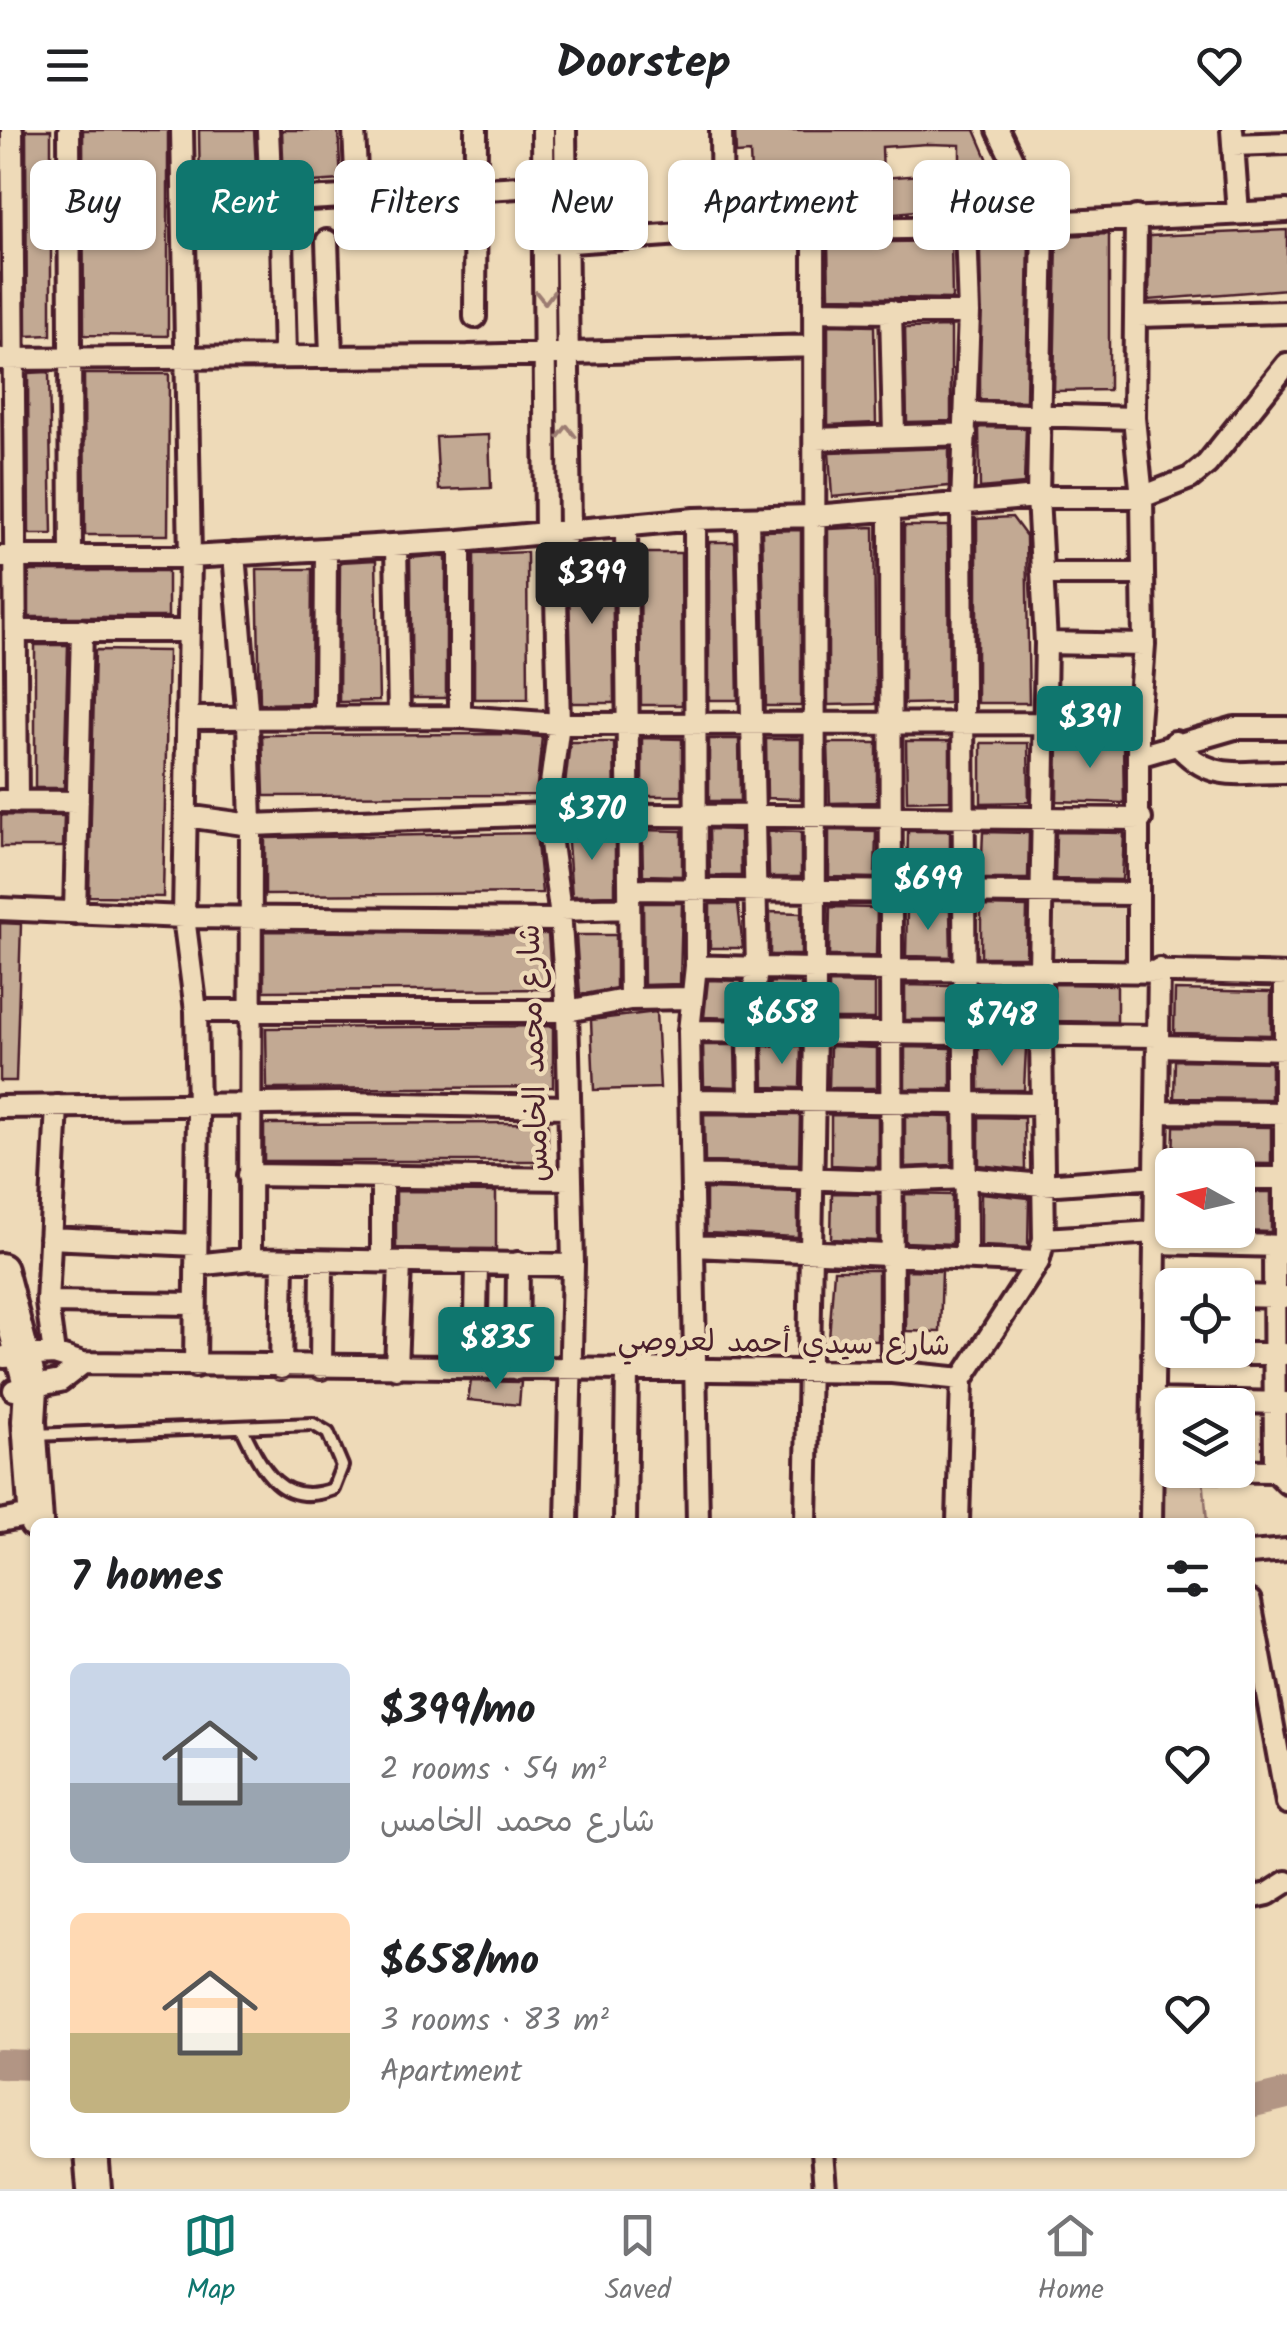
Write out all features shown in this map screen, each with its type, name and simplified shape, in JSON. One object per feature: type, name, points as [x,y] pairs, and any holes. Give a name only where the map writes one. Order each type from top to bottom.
[{"type":"main road","points":[[0,1270],[20,1351],[36,1518]]},
{"type":"street","points":[[12,130],[5,358],[7,557],[18,631],[8,802],[78,802]]},
{"type":"street","points":[[69,130],[71,556]]},
{"type":"street","points":[[182,130],[182,160]]},
{"type":"street","points":[[268,130],[271,160]]},
{"type":"street","points":[[354,130],[355,160]]},
{"type":"street","points":[[476,130],[476,160]]},
{"type":"street","name":"شارع محمد الخامس","points":[[543,130],[550,160]]},
{"type":"street","points":[[559,160],[565,130]]},
{"type":"street","points":[[722,130],[722,160]]},
{"type":"street","points":[[998,130],[1012,160]]},
{"type":"street","points":[[1238,213],[1232,138],[1287,143]]},
{"type":"street","points":[[1070,222],[1287,211]]},
{"type":"street","points":[[1136,217],[1134,418],[1142,497],[1144,645],[1138,723],[1142,755],[1136,894],[1158,1041],[1161,1148]]},
{"type":"street","points":[[327,241],[331,356]]},
{"type":"street","points":[[184,250],[190,557],[184,917],[196,1011],[198,1108],[194,1366]]},
{"type":"street","points":[[279,250],[285,356]]},
{"type":"street","points":[[476,250],[476,318]]},
{"type":"street","name":"شارع محمد الخامس","points":[[545,250],[557,353],[546,534],[555,555],[559,724],[547,814],[560,915],[566,1011],[574,1265],[567,1518]]},
{"type":"street","points":[[555,555],[570,530],[557,353],[566,250]]},
{"type":"street","points":[[806,1518],[816,1033],[814,250]]},
{"type":"street","points":[[966,1256],[962,505],[967,424],[967,250]]},
{"type":"street","name":"شارع سيدي أحمد لعروصي","points":[[20,1351],[83,1363],[892,1372],[962,1379],[1038,1262],[1044,1239],[1040,971],[1046,643],[1038,497],[1043,250]]},
{"type":"street","points":[[814,310],[969,313]]},
{"type":"street","points":[[891,311],[894,436]]},
{"type":"street","points":[[1138,316],[1287,312]]},
{"type":"street","points":[[5,358],[557,353],[814,346]]},
{"type":"street","points":[[7,557],[190,557],[460,541],[695,519],[748,520],[890,511],[1038,497],[1142,497],[1190,478],[1207,464],[1287,364]]},
{"type":"street","points":[[816,439],[894,436],[1042,415],[1134,418]]},
{"type":"street","points":[[890,511],[892,973],[888,1100],[892,1372]]},
{"type":"street","points":[[695,519],[696,966],[689,1032],[698,1518]]},
{"type":"street","points":[[748,520],[750,724],[756,818],[756,969],[749,1032],[750,1098]]},
{"type":"street","points":[[626,526],[630,999]]},
{"type":"street","points":[[460,541],[460,717]]},
{"type":"street","points":[[396,545],[399,717]]},
{"type":"street","points":[[325,718],[326,549]]},
{"type":"street","points":[[234,554],[248,720],[251,825],[250,1259]]},
{"type":"street","points":[[1042,574],[1141,574]]},
{"type":"street","points":[[76,913],[82,630]]},
{"type":"street","points":[[18,631],[189,630]]},
{"type":"street","points":[[1046,643],[1144,645]]},
{"type":"street","points":[[187,718],[460,717],[559,724],[1138,723]]},
{"type":"street","points":[[1142,755],[1175,742],[1235,728],[1287,728]]},
{"type":"street","points":[[1175,742],[1193,762],[1210,772],[1287,772]]},
{"type":"street","points":[[186,816],[251,825],[547,814],[695,818],[814,814],[1042,820],[1141,818]]},
{"type":"street","points":[[0,910],[252,918],[560,915],[629,899],[696,890],[1136,894]]},
{"type":"street","points":[[696,966],[816,973],[1148,970],[1286,975],[1281,1477],[1255,1475]]},
{"type":"street","points":[[196,1011],[566,1011],[630,999],[691,998]]},
{"type":"street","points":[[689,1032],[1040,1037],[1286,1049]]},
{"type":"street","points":[[692,1100],[1040,1104]]},
{"type":"street","points":[[0,1107],[198,1108],[346,1103],[569,1107]]},
{"type":"street","points":[[20,1351],[48,1302],[56,1106]]},
{"type":"street","points":[[1157,1112],[1286,1114]]},
{"type":"street","points":[[250,1175],[570,1179]]},
{"type":"street","points":[[692,1176],[890,1181],[966,1178],[1042,1185],[1155,1177]]},
{"type":"street","points":[[382,1178],[396,1368]]},
{"type":"street","points":[[1255,1178],[1286,1178]]},
{"type":"street","points":[[50,1238],[250,1259],[574,1265]]},
{"type":"street","points":[[1044,1239],[1155,1238]]},
{"type":"street","points":[[1255,1244],[1282,1246]]},
{"type":"street","points":[[694,1246],[1038,1262]]},
{"type":"street","points":[[281,1368],[283,1260]]},
{"type":"street","points":[[321,1368],[322,1261]]},
{"type":"street","points":[[517,1369],[518,1263]]},
{"type":"street","points":[[475,1368],[477,1264]]},
{"type":"street","points":[[1255,1296],[1281,1297]]},
{"type":"street","points":[[48,1302],[195,1304]]},
{"type":"street","points":[[1155,1342],[1155,1416]]},
{"type":"street","points":[[1153,1354],[1281,1354]]},
{"type":"street","name":"شارع سيدي أحمد لعروصي","points":[[22,1389],[60,1381],[83,1363]]},
{"type":"street","points":[[625,1518],[627,1371]]},
{"type":"street","points":[[958,1518],[962,1379]]},
{"type":"street","points":[[1153,1400],[1281,1403]]},
{"type":"street","points":[[1152,1518],[1158,1488]]},
{"type":"street","points":[[0,1522],[30,1519]]},
{"type":"street","points":[[1255,1553],[1287,1550]]},
{"type":"street","points":[[1255,1628],[1287,1803]]},
{"type":"street","points":[[1255,1897],[1287,1882]]},
{"type":"street","points":[[822,2158],[825,2189]]},
{"type":"lane","points":[[29,1428],[313,1424],[328,1433],[342,1466],[333,1489],[317,1495],[290,1490],[266,1477],[242,1428]]},
{"type":"shaded area","points":[[1123,901],[1124,961],[1055,960],[1056,903]]},
{"type":"shaded area","points":[[1157,1488],[1204,1488],[1207,1518],[1159,1518]]},
{"type":"building","points":[[26,130],[51,130],[51,160],[30,160],[30,250],[51,250],[51,335],[27,336]]},
{"type":"building","points":[[83,130],[168,130],[168,336],[84,335],[84,250],[156,250],[156,160],[83,160]]},
{"type":"building","points":[[199,130],[254,130],[256,160],[199,160]]},
{"type":"building","points":[[282,130],[338,130],[340,160],[334,160],[334,180],[314,182],[314,160],[283,160]]},
{"type":"building","points":[[735,130],[975,130],[988,160],[960,160],[960,145],[928,144],[882,147],[882,160],[750,160],[750,153],[736,154]]},
{"type":"building","points":[[913,176],[913,211],[893,213],[893,177]]},
{"type":"building","points":[[1287,230],[1287,289],[1149,300],[1150,236]]},
{"type":"building","points":[[1109,234],[1109,390],[1054,391],[1057,250],[1070,250],[1070,236]]},
{"type":"building","points":[[893,242],[913,242],[913,250],[951,250],[952,299],[829,297],[828,250],[893,250]]},
{"type":"building","points":[[980,250],[1029,250],[1026,401],[980,400]]},
{"type":"building","points":[[828,325],[874,326],[876,423],[828,425]]},
{"type":"building","points":[[951,327],[951,421],[907,422],[905,328]]},
{"type":"building","points":[[49,372],[52,534],[29,534],[28,373]]},
{"type":"building","points":[[84,374],[169,374],[168,535],[85,535]]},
{"type":"building","points":[[979,427],[1026,428],[1024,484],[980,488]]},
{"type":"building","points":[[489,435],[491,488],[439,490],[436,437]]},
{"type":"building","points":[[949,448],[949,486],[832,497],[829,452]]},
{"type":"building","points":[[1012,517],[1026,536],[1029,703],[977,703],[977,519]]},
{"type":"building","points":[[904,526],[948,526],[949,703],[904,704]]},
{"type":"building","points":[[874,527],[876,704],[828,705],[828,529]]},
{"type":"building","points":[[801,530],[801,706],[766,706],[762,531]]},
{"type":"building","points":[[709,542],[735,542],[738,700],[709,700]]},
{"type":"building","points":[[612,550],[614,703],[572,703],[568,553]]},
{"type":"building","points":[[527,552],[528,699],[474,699],[474,554]]},
{"type":"building","points":[[640,553],[681,553],[682,705],[641,705]]},
{"type":"building","points":[[446,557],[446,698],[412,698],[410,558]]},
{"type":"building","points":[[376,560],[379,701],[339,702],[340,562]]},
{"type":"building","points":[[257,569],[312,569],[311,703],[260,704]]},
{"type":"building","points":[[29,571],[168,571],[168,617],[29,617]]},
{"type":"building","points":[[35,645],[68,645],[64,788],[35,788]]},
{"type":"building","points":[[95,650],[168,651],[163,897],[89,896]]},
{"type":"building","points":[[262,735],[542,737],[536,795],[264,796]]},
{"type":"building","points":[[642,738],[682,739],[682,796],[642,796]]},
{"type":"building","points":[[1058,738],[1123,743],[1124,803],[1057,801]]},
{"type":"building","points":[[709,739],[739,739],[740,801],[709,801]]},
{"type":"building","points":[[766,739],[801,739],[801,799],[767,798]]},
{"type":"building","points":[[906,741],[950,741],[950,800],[907,801]]},
{"type":"building","points":[[570,742],[614,742],[615,801],[568,800],[565,785]]},
{"type":"building","points":[[828,743],[877,743],[877,802],[830,803]]},
{"type":"building","points":[[981,743],[1028,743],[1029,802],[981,803]]},
{"type":"building","points":[[1,815],[64,816],[63,847],[1,847]]},
{"type":"building","points":[[709,829],[740,830],[741,876],[710,876]]},
{"type":"building","points":[[567,830],[615,833],[615,895],[572,896]]},
{"type":"building","points":[[642,830],[682,831],[682,876],[643,875]]},
{"type":"building","points":[[829,830],[876,831],[875,878],[829,877]]},
{"type":"building","points":[[768,831],[801,832],[801,877],[769,877]]},
{"type":"building","points":[[908,831],[950,831],[950,878],[907,878]]},
{"type":"building","points":[[983,832],[1029,833],[1028,879],[981,879]]},
{"type":"building","points":[[1056,832],[1124,833],[1122,880],[1055,879]]},
{"type":"building","points":[[536,833],[542,893],[265,895],[265,838]]},
{"type":"building","points":[[643,903],[682,903],[680,984],[644,985]]},
{"type":"building","points":[[710,904],[738,904],[743,948],[710,948]]},
{"type":"building","points":[[981,906],[1027,907],[1026,957],[981,957]]},
{"type":"building","points":[[830,907],[877,908],[876,956],[829,956]]},
{"type":"building","points":[[907,908],[950,909],[951,957],[906,956]]},
{"type":"building","points":[[770,912],[801,913],[801,955],[770,955]]},
{"type":"building","points":[[0,923],[21,924],[16,1081],[0,1081]]},
{"type":"building","points":[[264,931],[548,934],[552,989],[264,991]]},
{"type":"building","points":[[576,935],[616,935],[616,988],[580,995]]},
{"type":"building","points":[[708,980],[742,981],[737,1018],[704,1017]]},
{"type":"building","points":[[770,982],[801,983],[801,1018],[765,1018]]},
{"type":"building","points":[[829,983],[875,984],[875,1019],[829,1019]]},
{"type":"building","points":[[1054,984],[1117,985],[1117,1022],[1054,1021]]},
{"type":"building","points":[[905,985],[951,986],[951,1020],[905,1020]]},
{"type":"building","points":[[981,986],[1026,986],[1027,1021],[981,1020]]},
{"type":"building","points":[[1175,990],[1271,992],[1271,1035],[1174,1033]]},
{"type":"building","points":[[656,1012],[660,1088],[594,1090],[591,1020]]},
{"type":"building","points":[[553,1026],[553,1087],[267,1089],[266,1028]]},
{"type":"building","points":[[703,1045],[735,1045],[736,1087],[704,1086]]},
{"type":"building","points":[[763,1046],[801,1046],[800,1088],[764,1087]]},
{"type":"building","points":[[830,1046],[877,1048],[877,1088],[829,1088]]},
{"type":"building","points":[[905,1047],[951,1048],[951,1089],[905,1089]]},
{"type":"building","points":[[979,1048],[1026,1048],[1024,1090],[979,1090]]},
{"type":"building","points":[[1175,1060],[1271,1062],[1271,1099],[1174,1098]]},
{"type":"building","points":[[704,1114],[800,1115],[799,1164],[705,1162]]},
{"type":"building","points":[[831,1115],[878,1116],[878,1167],[831,1165]]},
{"type":"building","points":[[905,1116],[952,1117],[952,1165],[905,1167]]},
{"type":"building","points":[[979,1117],[1024,1118],[1025,1170],[979,1165]]},
{"type":"building","points":[[548,1123],[548,1161],[264,1161],[264,1124]]},
{"type":"building","points":[[1174,1126],[1271,1127],[1271,1164],[1255,1164],[1255,1148],[1173,1148]]},
{"type":"building","points":[[706,1189],[798,1192],[798,1237],[706,1233]]},
{"type":"building","points":[[396,1191],[496,1192],[496,1249],[396,1248]]},
{"type":"building","points":[[1255,1192],[1271,1192],[1271,1232],[1255,1232]]},
{"type":"building","points":[[832,1193],[878,1194],[878,1241],[831,1239]]},
{"type":"building","points":[[981,1193],[1029,1198],[1028,1248],[981,1246]]},
{"type":"building","points":[[905,1194],[952,1195],[952,1244],[905,1242]]},
{"type":"building","points":[[834,1270],[878,1270],[878,1341],[829,1339]]},
{"type":"building","points":[[906,1270],[942,1271],[940,1332],[906,1331]]},
{"type":"building","points":[[471,1381],[521,1382],[519,1405],[468,1400]]},
{"type":"waterway","points":[[0,2064],[30,2065]]},
{"type":"waterway","points":[[1255,2102],[1287,2094]]}]
